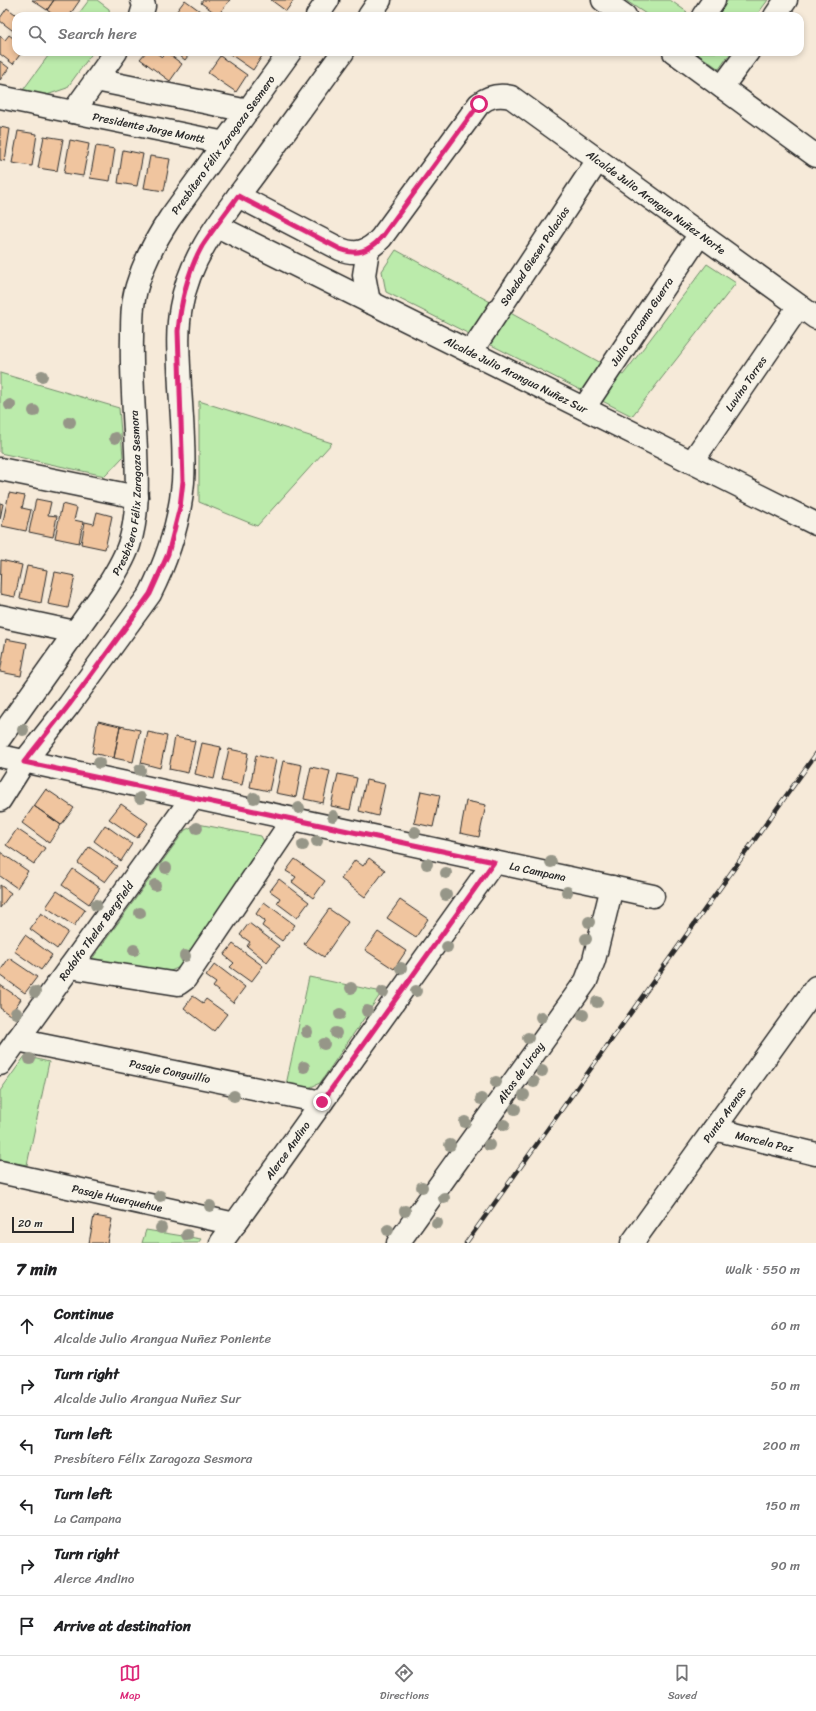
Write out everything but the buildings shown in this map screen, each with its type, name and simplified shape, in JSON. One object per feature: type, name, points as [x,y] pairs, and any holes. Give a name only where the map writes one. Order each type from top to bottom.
[{"type":"street","points":[[142,0],[144,6],[142,12]]},
{"type":"street","points":[[320,12],[328,0]]},
{"type":"street","points":[[372,12],[380,0]]},
{"type":"street","points":[[603,0],[620,12]]},
{"type":"street","points":[[706,12],[714,0]]},
{"type":"street","points":[[778,12],[786,0]]},
{"type":"street","name":"Presidente Jorge Montt","points":[[73,112],[113,56]]},
{"type":"street","name":"Presbítero Félix Zaragoza Sesmero","points":[[170,218],[287,56]]},
{"type":"street","points":[[0,800],[24,762],[69,705],[150,594],[168,554],[180,507],[183,481],[178,331],[180,308],[193,265],[203,246],[238,196],[340,56]]},
{"type":"street","points":[[680,56],[816,156]]},
{"type":"street","points":[[722,87],[745,56]]},
{"type":"street","points":[[96,80],[248,111]]},
{"type":"street","name":"Alcalde Julio Arangua Nuñez Norte","points":[[368,250],[381,238],[476,107],[485,99],[502,95],[511,97],[808,312]]},
{"type":"street","name":"Presidente Jorge Montt","points":[[0,97],[225,142]]},
{"type":"street","name":"Soledad Giesen Palacios","points":[[471,352],[598,160]]},
{"type":"street","points":[[238,196],[340,249],[353,253],[368,250],[364,275],[369,302]]},
{"type":"street","name":"Presbítero Félix Zaragoza Sesmora","points":[[0,738],[103,593],[124,556],[132,532],[137,496],[131,355],[134,300],[148,257],[161,231],[170,218]]},
{"type":"street","name":"Alcalde Julio Arangua Nuñez Sur","points":[[217,226],[816,524]]},
{"type":"street","name":"Julio Carcamo Guerra","points":[[584,408],[700,234]]},
{"type":"street","name":"Luvino Torres","points":[[692,462],[808,312]]},
{"type":"street","points":[[0,469],[137,496]]},
{"type":"street","points":[[0,616],[75,632]]},
{"type":"street","name":"La Campana","points":[[0,756],[653,896]]},
{"type":"street","name":"Rodolfo Theler Bergfield","points":[[0,1064],[192,798]]},
{"type":"street","points":[[70,967],[178,984],[185,979],[293,819]]},
{"type":"street","name":"Alerce Andino","points":[[221,1243],[494,862]]},
{"type":"street","name":"Altos de Lircay","points":[[398,1243],[586,981],[594,960],[612,887]]},
{"type":"street","name":"Punta Arenas","points":[[632,1243],[816,987]]},
{"type":"street","name":"Pasaje Conguillío","points":[[18,1040],[322,1102]]},
{"type":"street","name":"Marcela Paz","points":[[714,1129],[816,1154]]},
{"type":"street","name":"Pasaje Huerquehue","points":[[0,1172],[235,1224]]},
{"type":"green space","points":[[89,0],[97,0],[109,9],[109,12],[80,12]]},
{"type":"green space","points":[[625,0],[670,0],[687,12],[643,12]]},
{"type":"green space","points":[[728,0],[768,0],[759,12],[719,12]]},
{"type":"green space","points":[[48,56],[90,56],[67,88],[44,96],[23,90]]},
{"type":"green space","points":[[701,56],[728,56],[719,69]]},
{"type":"green space","points":[[396,250],[623,375],[707,264],[736,283],[632,416],[386,292],[382,271]]},
{"type":"green space","points":[[0,373],[119,408],[123,457],[105,476],[0,453]]},
{"type":"green space","points":[[199,401],[332,443],[257,526],[199,502]]},
{"type":"green space","points":[[198,824],[261,836],[268,849],[187,964],[161,975],[92,959],[185,830]]},
{"type":"green space","points":[[309,977],[382,992],[320,1083],[306,1089],[286,1085]]},
{"type":"green space","points":[[25,1056],[49,1062],[27,1165],[0,1160],[0,1091]]},
{"type":"green space","points":[[146,1230],[201,1239],[198,1243],[142,1243]]},
{"type":"railway","points":[[466,1243],[816,754]]},
{"type":"route","points":[[322,1102],[494,862],[24,762],[69,705],[150,594],[168,554],[175,533],[183,481],[184,455],[178,331],[180,308],[193,265],[203,246],[238,196],[346,252],[353,253],[368,250],[381,238],[479,104]]}]
